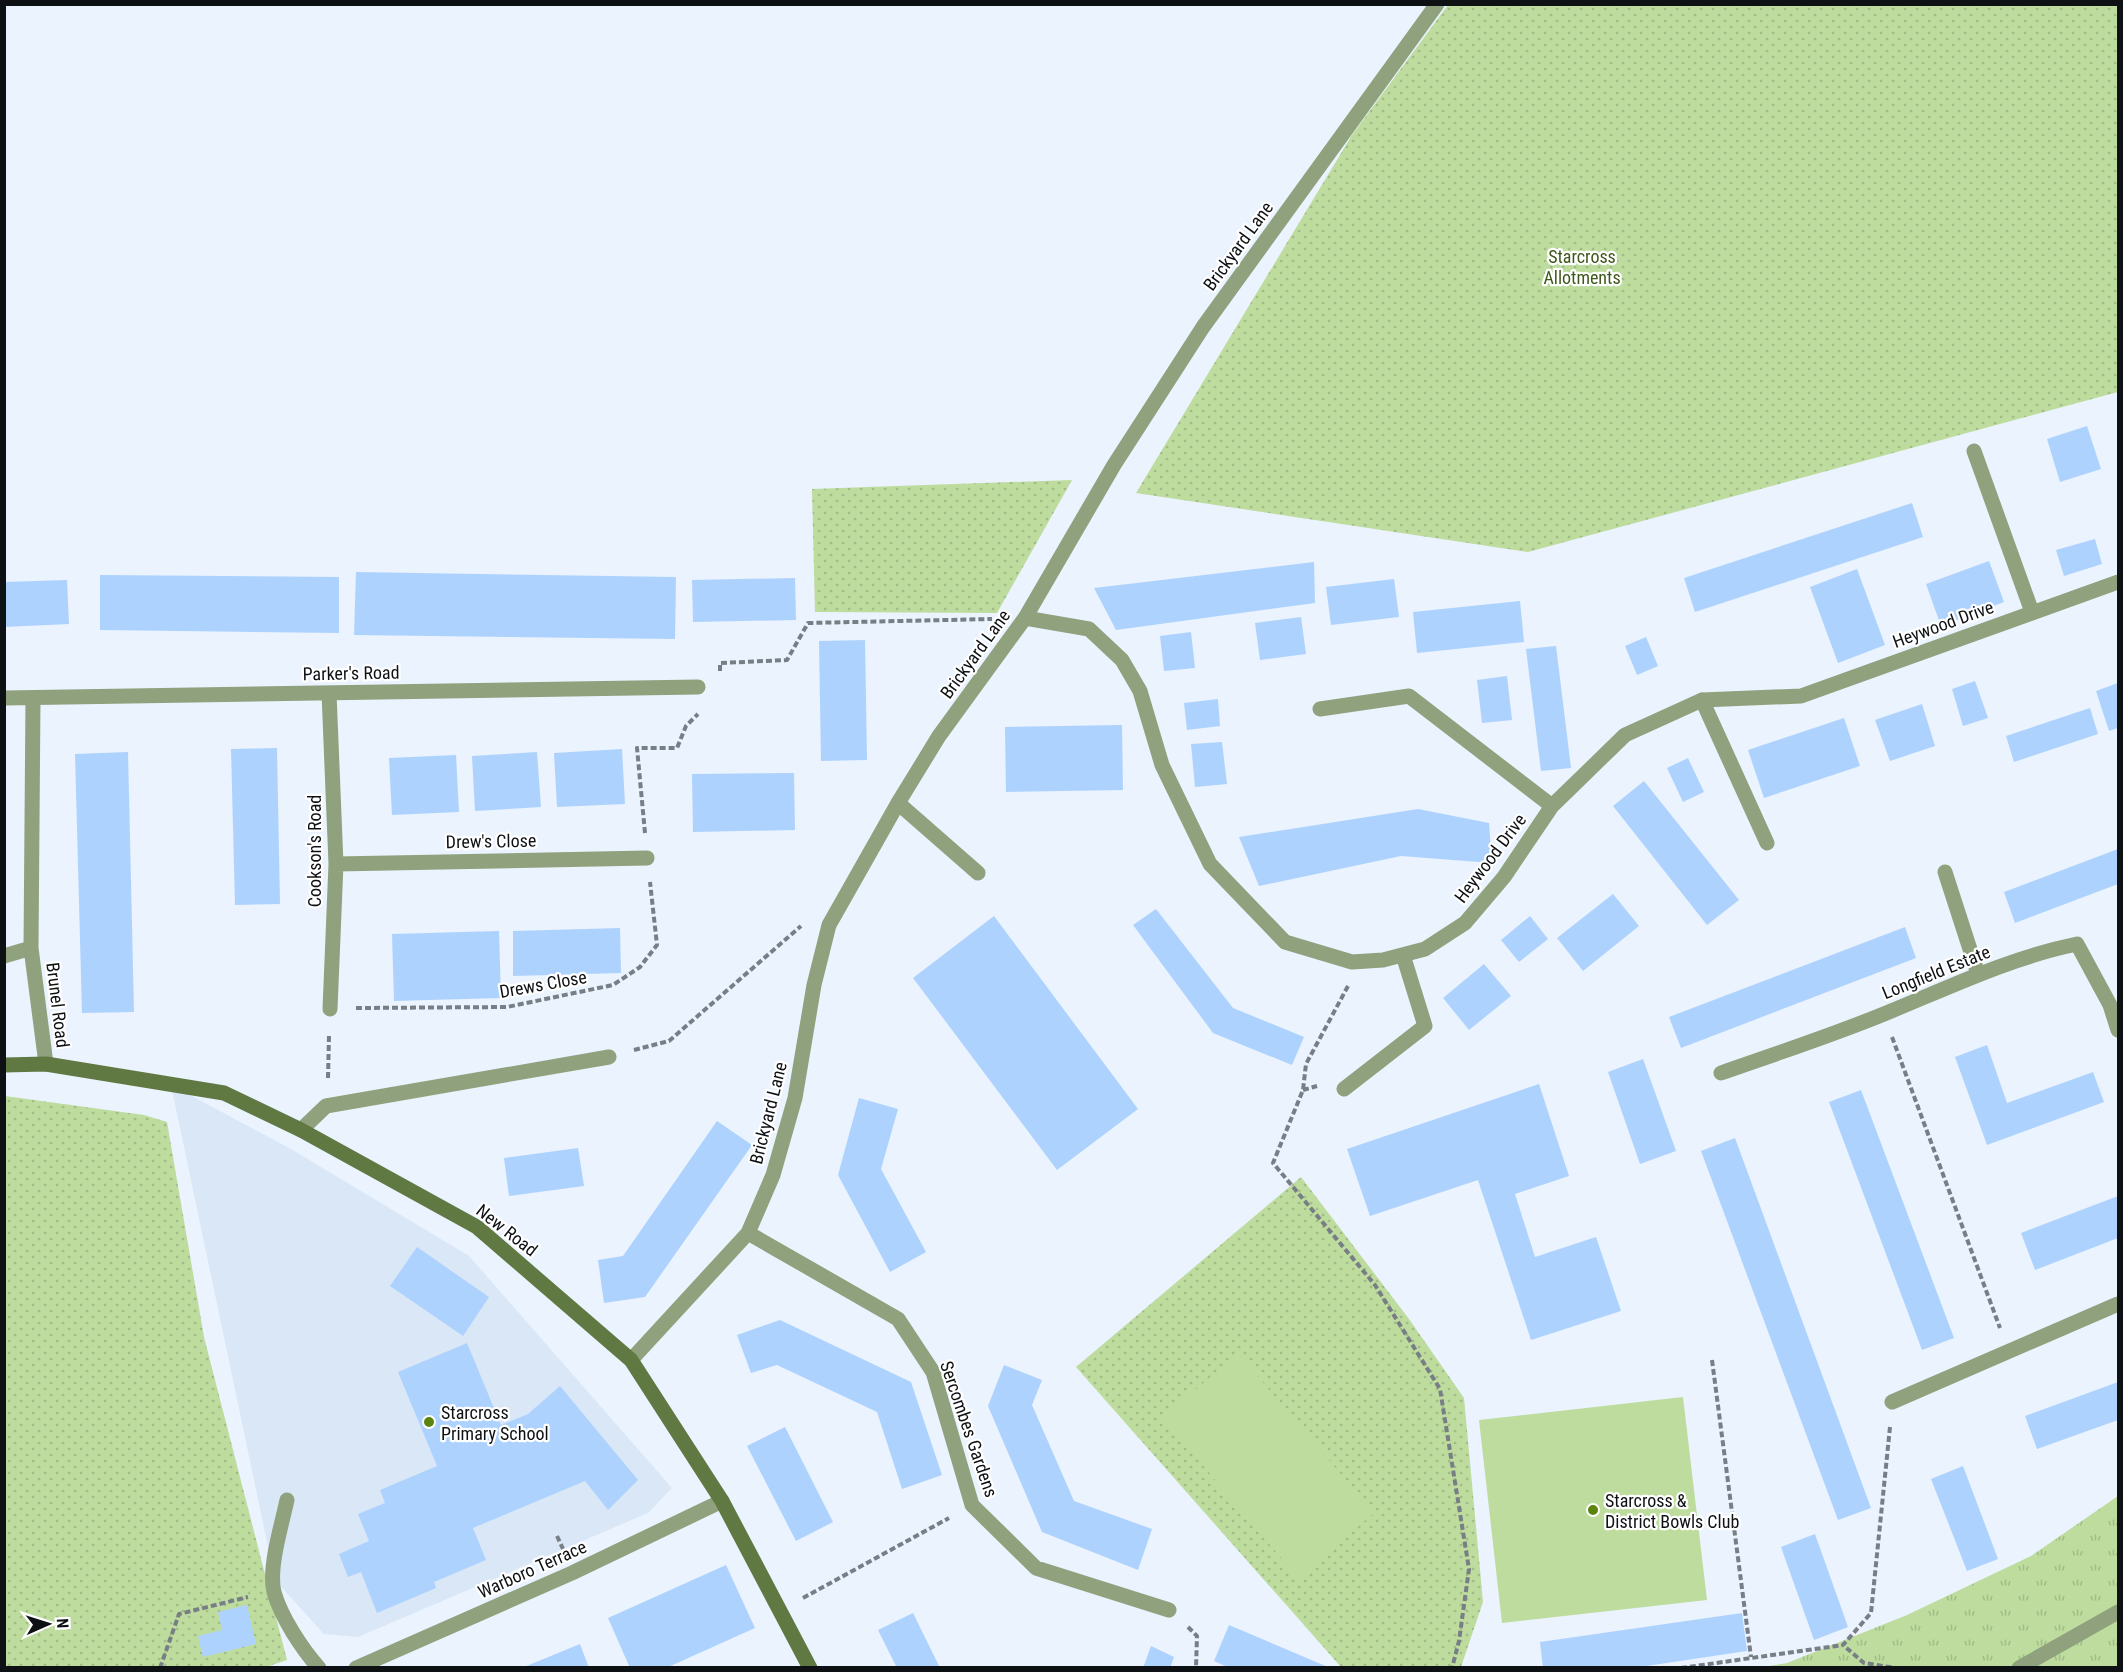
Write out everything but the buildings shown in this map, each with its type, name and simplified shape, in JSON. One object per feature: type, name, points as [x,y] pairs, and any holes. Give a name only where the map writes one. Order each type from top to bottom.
[{"type":"street","name":"Brickyard Lane","points":[[631,1360],[748,1233],[773,1175],[795,1098],[814,985],[829,925],[898,803],[939,736],[1025,618],[1114,465],[1203,327],[1437,4]]},
{"type":"street","points":[[1974,451],[2032,612]]},
{"type":"street","name":"Heywood Drive","points":[[1025,618],[1089,629],[1122,660],[1140,691],[1162,765],[1210,864],[1285,942],[1352,962],[1383,960],[1425,948],[1465,923],[1504,878],[1552,806],[1625,735],[1702,700],[1801,696],[2118,582]]},
{"type":"street","name":"Parker's Road","points":[[4,698],[698,687]]},
{"type":"street","name":"Cookson's Road","points":[[329,693],[336,864],[330,1009]]},
{"type":"street","points":[[1320,709],[1409,696],[1552,806]]},
{"type":"street","name":"Brunel Road","points":[[33,698],[31,948],[46,1064]]},
{"type":"street","points":[[1702,700],[1767,843]]},
{"type":"street","points":[[898,803],[978,873]]},
{"type":"street","name":"Drew's Close","points":[[336,864],[647,858]]},
{"type":"street","points":[[1945,872],[1978,974]]},
{"type":"street","name":"Longfield Estate","points":[[1721,1073],[1884,1014],[1978,974],[2046,951],[2077,944],[2110,1005],[2118,1030]]},
{"type":"street","points":[[4,956],[31,948]]},
{"type":"street","points":[[1344,1089],[1425,1026],[1403,955]]},
{"type":"street","points":[[301,1130],[326,1106],[609,1057]]},
{"type":"street","name":"New Road","points":[[4,1065],[46,1064],[224,1093],[301,1130],[477,1227],[631,1360],[722,1501],[810,1668]]},
{"type":"street","name":"Sercombes Gardens","points":[[748,1233],[898,1319],[933,1372],[972,1506],[1036,1568],[1169,1610]]},
{"type":"street","points":[[1892,1402],[2118,1304]]},
{"type":"street","points":[[287,1500],[275,1557],[274,1591],[298,1641],[320,1668]]},
{"type":"street","name":"Warboro Terrace","points":[[356,1668],[572,1573],[722,1501]]},
{"type":"street","points":[[2019,1668],[2118,1612]]},
{"type":"path","points":[[698,687],[720,690],[720,663],[787,660],[808,623],[1025,618]]},
{"type":"path","name":"Drews Close","points":[[330,1009],[507,1007],[613,985],[640,967],[657,945],[637,748],[677,748],[686,726],[697,714],[708,710]]},
{"type":"path","points":[[609,1057],[669,1041],[801,925],[829,925]]},
{"type":"path","points":[[1352,962],[1347,992],[1306,1064],[1304,1090],[1273,1163],[1375,1285],[1440,1389],[1469,1569],[1459,1641],[1452,1668]]},
{"type":"path","points":[[326,1106],[330,1009]]},
{"type":"path","points":[[1884,1014],[2009,1351]]},
{"type":"path","points":[[1712,1360],[1751,1657]]},
{"type":"path","points":[[1681,1668],[1843,1645],[1871,1613],[1889,1459],[1892,1402]]},
{"type":"path","points":[[781,1610],[972,1506]]},
{"type":"path","points":[[160,1668],[179,1614],[274,1591]]},
{"type":"path","points":[[1169,1610],[1197,1636],[1196,1668]]},
{"type":"path","points":[[1843,1645],[1864,1663],[1896,1668]]},
{"type":"shaded area","name":"Starcross Primary School","points":[[171,1085],[291,1149],[469,1256],[672,1488],[648,1513],[358,1637],[324,1634],[275,1580]]},
{"type":"green space","name":"Starcross Allotments","points":[[1448,5],[2118,5],[2118,392],[1528,552],[1136,493],[1352,135]]},
{"type":"green space","points":[[1072,480],[997,613],[815,612],[812,489]]},
{"type":"green space","points":[[5,1096],[144,1115],[167,1122],[204,1337],[287,1660],[263,1668],[5,1668]]},
{"type":"green space","points":[[1301,1177],[1409,1319],[1464,1398],[1483,1602],[1461,1667],[1341,1667],[1076,1367]]},
{"type":"green space","points":[[1238,1353],[1374,1513],[1298,1578],[1163,1418]]},
{"type":"green space","name":"Starcross & District Bowls Club","points":[[1683,1397],[1707,1600],[1502,1623],[1479,1420]]},
{"type":"green space","points":[[2118,1496],[2118,1667],[1757,1668],[1787,1663],[1907,1615],[2031,1556]]},
{"type":"place","name":"Starcross Primary School","points":[[429,1422]]},
{"type":"place","name":"Starcross & District Bowls Club","points":[[1593,1510]]}]
